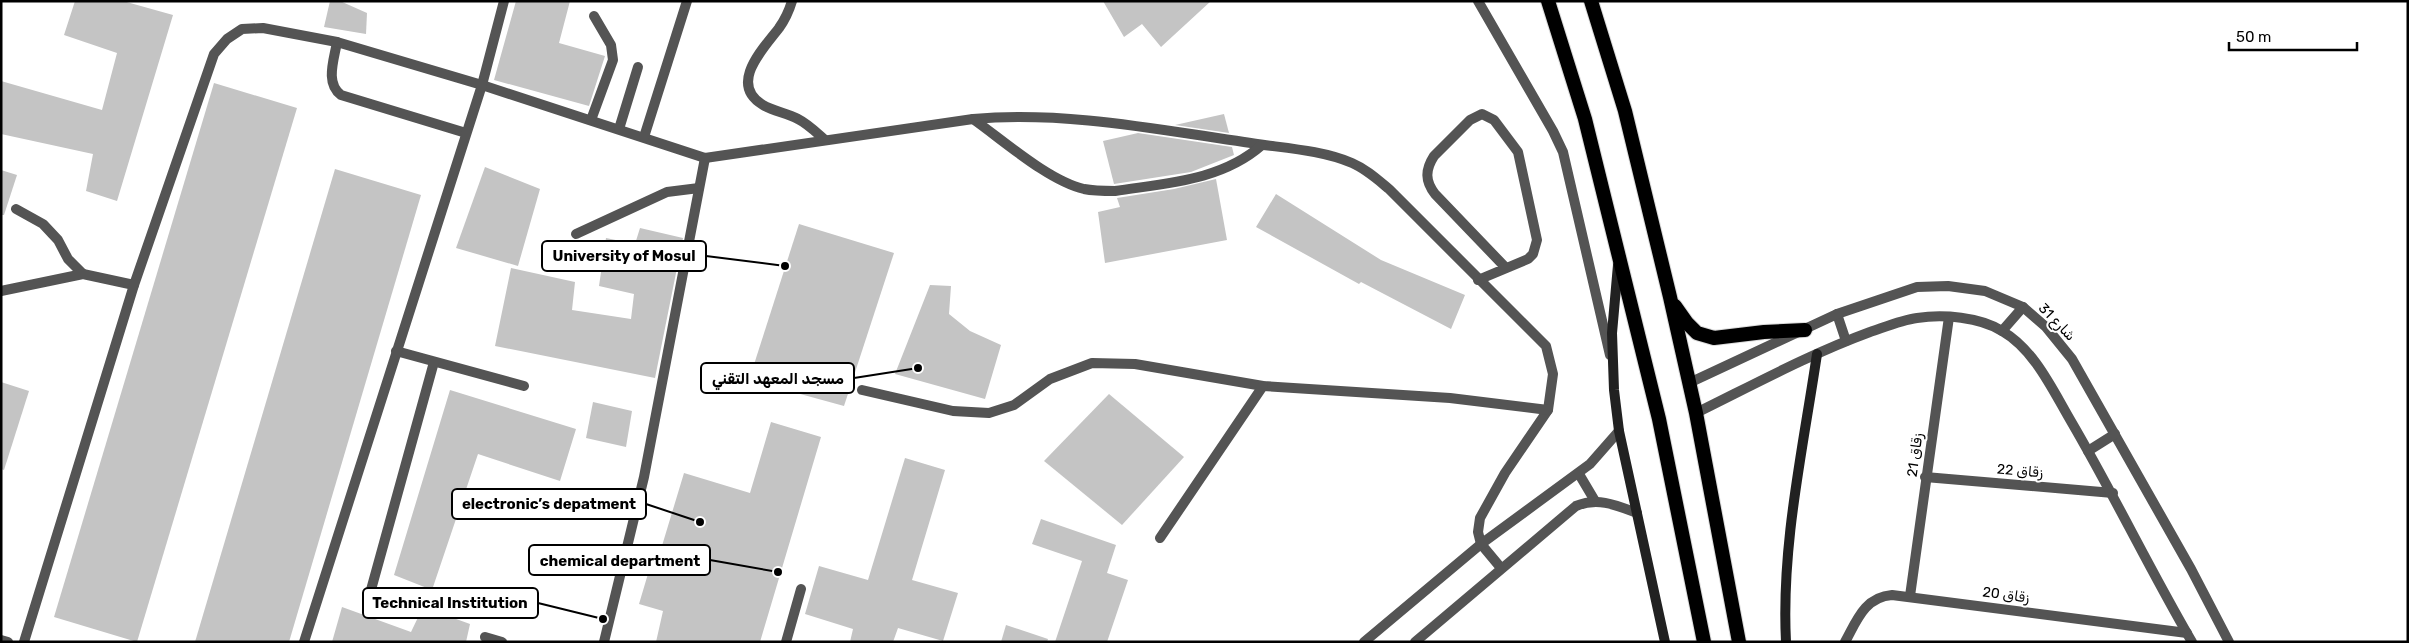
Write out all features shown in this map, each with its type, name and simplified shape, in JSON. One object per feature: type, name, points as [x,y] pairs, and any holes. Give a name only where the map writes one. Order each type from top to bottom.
[{"type":"highway","points":[[1548,1],[1585,119],[1659,419],[1704,642]]},
{"type":"highway","points":[[1591,1],[1625,111],[1670,297],[1696,413],[1739,642]]},
{"type":"highway","points":[[1670,297],[1687,323],[1697,333],[1714,338],[1764,332],[1805,330]]},
{"type":"main road","points":[[1619,259],[1612,361],[1620,431],[1665,642]]},
{"type":"main road","points":[[1786,642],[1785,584],[1817,354]]},
{"type":"street","points":[[304,642],[482,85],[504,1]]},
{"type":"street","points":[[644,137],[687,1]]},
{"type":"street","points":[[792,1],[780,26],[757,55],[749,73],[748,85],[752,98],[764,106],[801,120],[825,140]]},
{"type":"street","points":[[1478,1],[1563,152],[1612,361]]},
{"type":"street","points":[[591,120],[613,60],[612,44],[594,16]]},
{"type":"street","points":[[24,642],[134,285],[214,54],[227,39],[242,29],[263,28],[337,42],[482,85],[705,158],[997,117],[1050,118],[1116,124],[1338,158],[1365,170],[1389,189],[1546,346],[1553,374],[1548,410],[1488,500],[1480,518],[1478,532],[1481,544],[1501,568]]},
{"type":"street","points":[[337,42],[332,83],[334,90],[341,95],[466,133]]},
{"type":"street","points":[[619,129],[638,67]]},
{"type":"street","points":[[1478,280],[1528,259],[1534,254],[1537,240],[1518,152],[1494,120],[1482,114],[1470,120],[1434,156],[1429,163],[1427,179],[1435,194],[1506,268]]},
{"type":"street","points":[[973,120],[1056,178],[1084,189],[1100,191],[1115,191],[1212,174],[1236,165],[1262,145]]},
{"type":"street","points":[[604,642],[644,477],[705,158]]},
{"type":"street","points":[[576,234],[667,192],[699,188]]},
{"type":"street","points":[[16,209],[43,224],[58,240],[68,259],[83,274]]},
{"type":"street","points":[[1,291],[83,274],[134,285]]},
{"type":"street","name":"شارع 31","points":[[1689,383],[1837,314],[1917,287],[1948,286],[1984,291],[2023,307],[2046,327],[2072,359],[2191,569],[2229,642]]},
{"type":"street","points":[[2002,331],[2023,307]]},
{"type":"street","points":[[1837,314],[1846,341]]},
{"type":"street","points":[[1696,413],[1846,341],[1917,318],[1949,317],[1988,324],[2002,331],[2019,344],[2042,372],[2113,493],[2189,637]]},
{"type":"street","name":"زقاق 21","points":[[1910,596],[1949,317]]},
{"type":"street","points":[[396,351],[524,386]]},
{"type":"street","points":[[369,597],[434,362]]},
{"type":"street","points":[[862,390],[953,411],[989,413],[1014,404],[1050,379],[1092,363],[1135,364],[1263,386],[1450,398],[1548,410]]},
{"type":"street","points":[[1160,538],[1263,386]]},
{"type":"street","points":[[1364,642],[1481,544],[1579,474],[1601,454],[1620,431]]},
{"type":"street","points":[[2088,451],[2115,434]]},
{"type":"street","points":[[1579,474],[1596,501]]},
{"type":"street","name":"زقاق 22","points":[[1926,477],[2113,493]]},
{"type":"street","points":[[1415,642],[1576,506],[1596,501],[1637,513]]},
{"type":"street","points":[[786,642],[801,589]]},
{"type":"street","name":"زقاق 20","points":[[1845,642],[1866,606],[1873,599],[1892,594],[2189,637]]},
{"type":"street","points":[[484,637],[502,642]]},
{"type":"street","points":[[1,640],[8,642]]},
{"type":"building","points":[[75,1],[123,1],[173,15],[117,201],[86,191],[93,154],[1,134],[1,81],[102,110],[117,53],[64,35]]},
{"type":"building","points":[[330,1],[340,1],[367,13],[366,34],[324,27]]},
{"type":"building","points":[[516,1],[570,1],[559,43],[605,56],[589,106],[494,80]]},
{"type":"building","points":[[1103,1],[1211,1],[1161,47],[1142,24],[1124,37]]},
{"type":"building","points":[[214,83],[297,108],[137,642],[54,617]]},
{"type":"building","points":[[1224,114],[1229,133],[1175,125]]},
{"type":"building","points":[[1138,133],[1232,147],[1234,155],[1191,172],[1114,184],[1103,141]]},
{"type":"building","points":[[485,167],[540,189],[518,266],[456,248]]},
{"type":"building","points":[[335,169],[421,195],[289,642],[195,642]]},
{"type":"building","points":[[1,170],[17,175],[4,215],[1,215]]},
{"type":"building","points":[[1216,179],[1227,240],[1105,263],[1098,212],[1120,207],[1117,198],[1174,189]]},
{"type":"building","points":[[1276,194],[1381,260],[1465,295],[1451,329],[1361,282],[1359,284],[1256,227]]},
{"type":"building","points":[[799,224],[894,253],[844,406],[749,380]]},
{"type":"building","points":[[640,228],[683,238],[655,378],[495,346],[511,268],[575,282],[572,310],[631,319],[634,294],[599,286],[606,238],[635,244]]},
{"type":"building","points":[[930,285],[951,286],[949,314],[970,331],[1001,345],[985,399],[895,374]]},
{"type":"building","points":[[1,382],[29,391],[4,470],[1,469]]},
{"type":"building","points":[[450,390],[576,429],[560,481],[478,454],[432,590],[394,575]]},
{"type":"building","points":[[1109,394],[1184,457],[1122,525],[1044,461]]},
{"type":"building","points":[[593,402],[632,411],[626,447],[586,438]]},
{"type":"building","points":[[771,422],[821,437],[760,642],[656,642],[663,611],[639,604],[653,557],[658,559],[684,473],[750,493]]},
{"type":"building","points":[[905,458],[945,470],[912,580],[958,593],[943,641],[898,628],[893,642],[850,642],[853,629],[805,614],[819,566],[868,580]]},
{"type":"building","points":[[1041,519],[1116,545],[1107,573],[1128,580],[1107,642],[1055,642],[1082,561],[1032,544]]},
{"type":"building","points":[[342,607],[411,632],[423,607],[470,624],[466,642],[332,642]]},
{"type":"building","points":[[1006,625],[1048,639],[1047,642],[1001,642]]},
{"type":"place","name":"University of Mosul","points":[[785,266]]},
{"type":"place","name":"مسجد المعهد التقني","points":[[918,368]]},
{"type":"place","name":"electronic’s depatment","points":[[700,522]]},
{"type":"place","name":"chemical department","points":[[778,572]]},
{"type":"place","name":"Technical Institution","points":[[603,619]]}]
